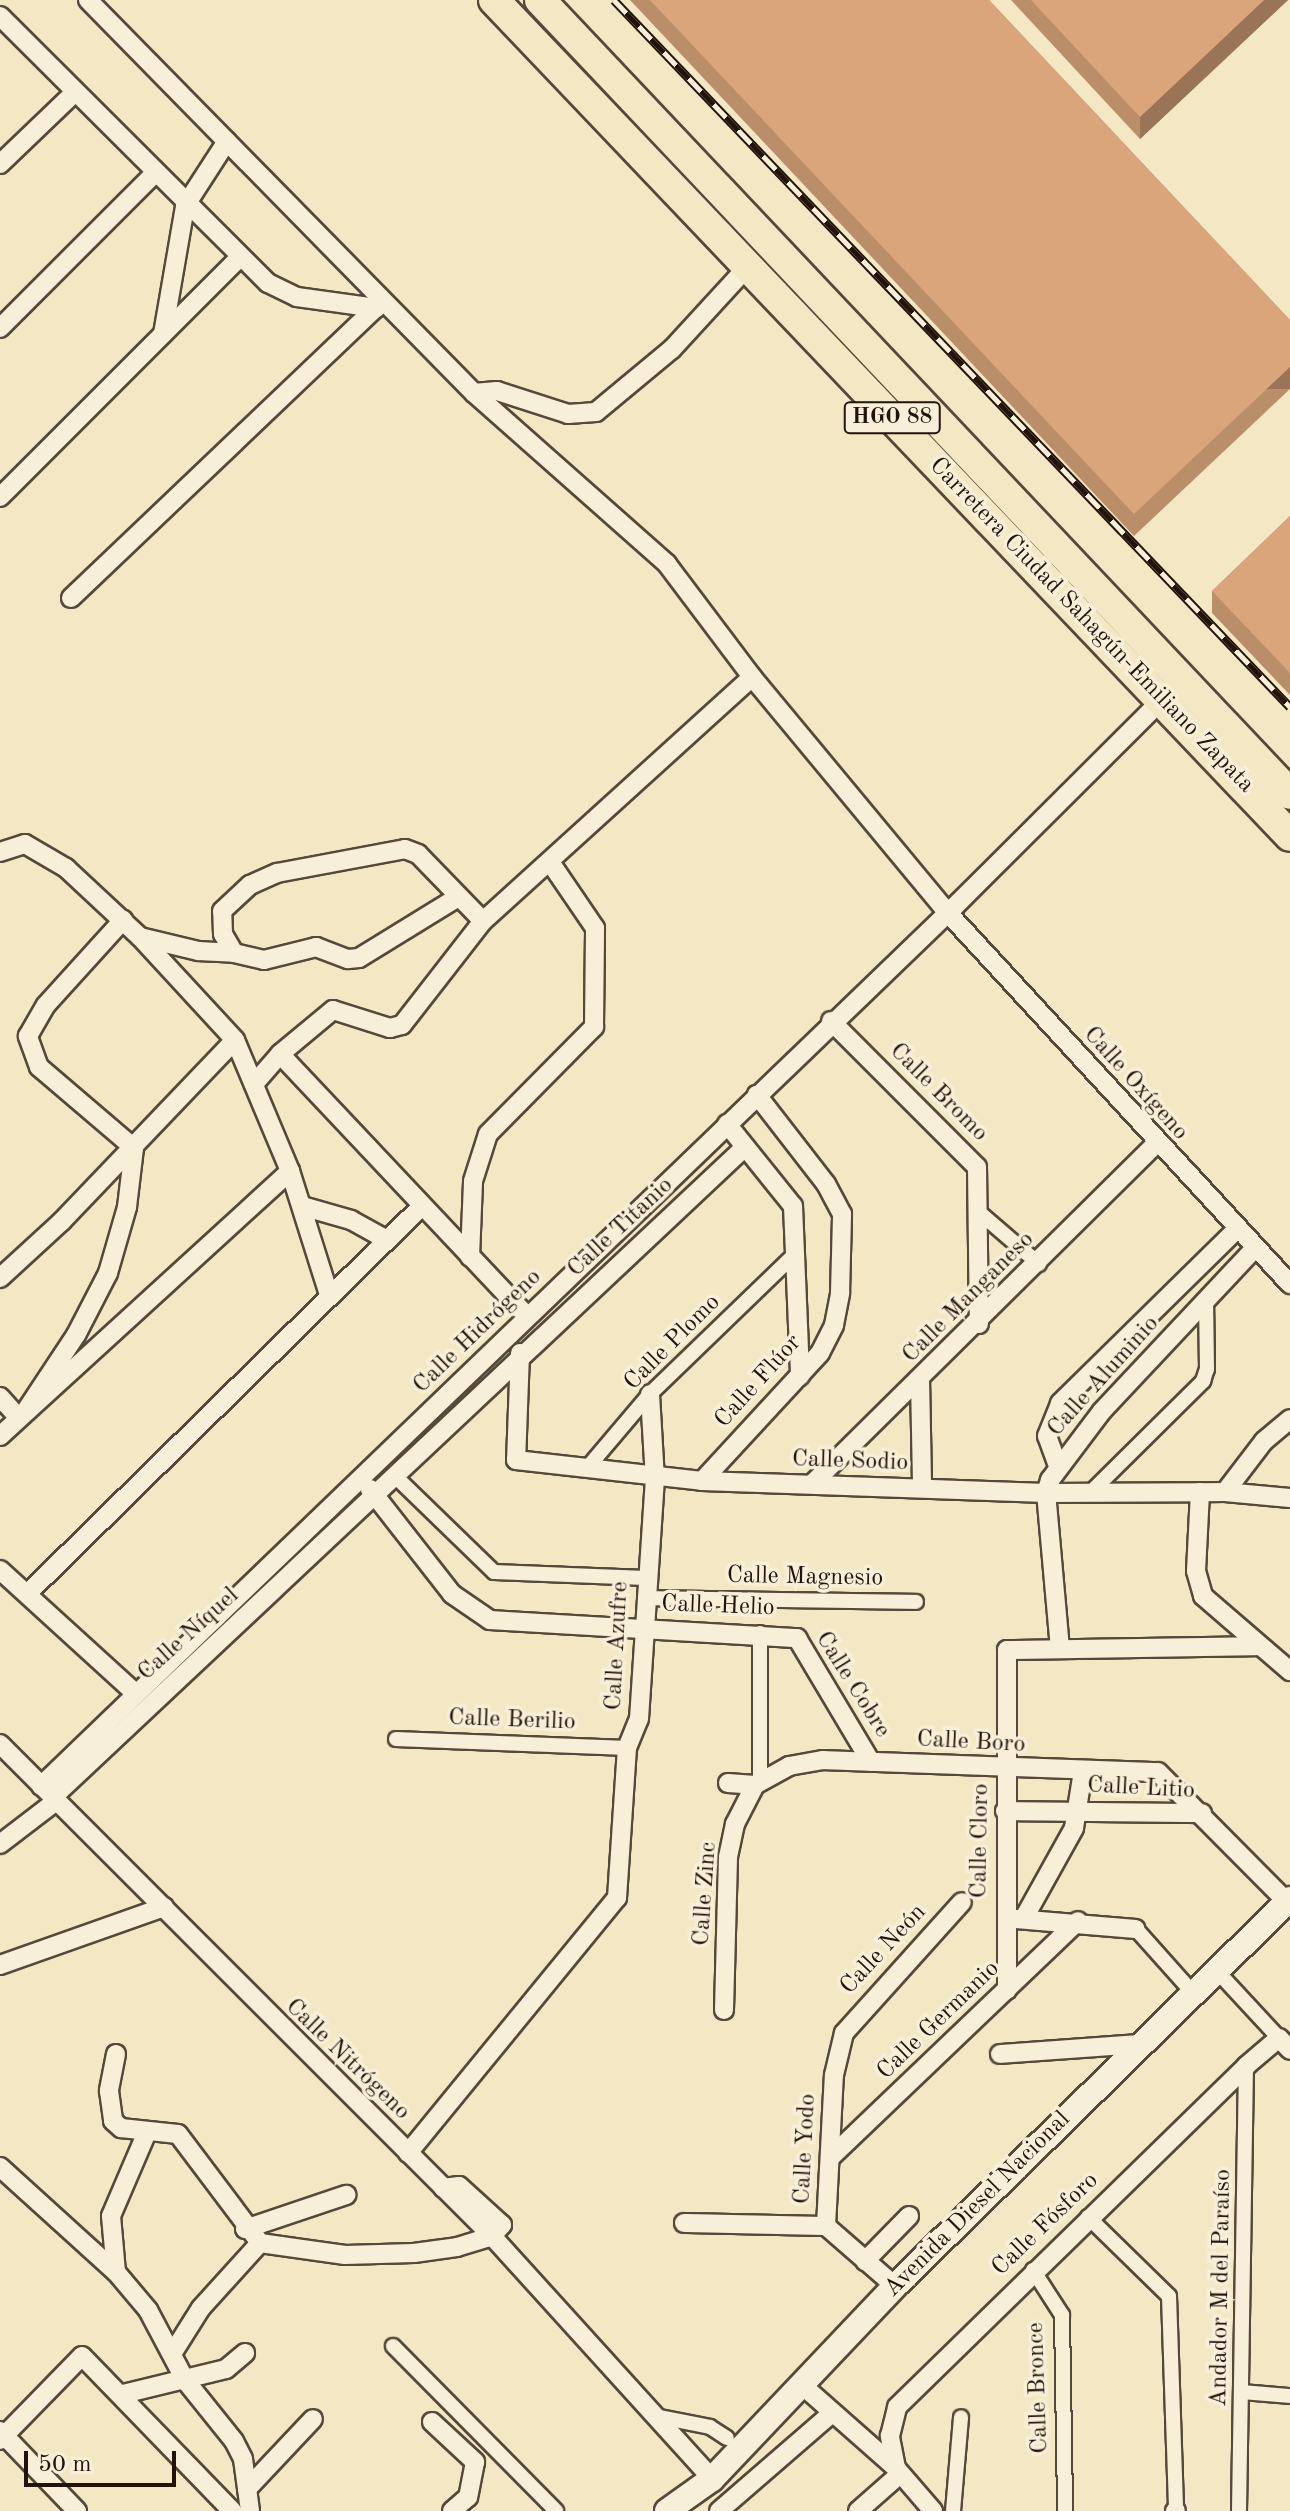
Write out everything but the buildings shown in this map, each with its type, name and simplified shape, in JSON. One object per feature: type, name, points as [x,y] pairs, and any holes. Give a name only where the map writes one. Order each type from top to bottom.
[{"type":"main road","name":"Carretera Ciudad Sahagún-Emiliano Zapata","points":[[494,0],[748,266],[1171,691],[1290,794]]},
{"type":"main road","name":"Carretera Ciudad Sahagún-Emiliano Zapata","points":[[540,0],[1171,691],[1290,836]]},
{"type":"street","name":"Calle Oxígeno","points":[[88,0],[380,303],[474,393],[667,564],[752,677],[948,913],[1290,1284]]},
{"type":"street","points":[[0,16],[185,206],[239,258],[280,291],[380,303]]},
{"type":"street","points":[[0,164],[74,93]]},
{"type":"street","points":[[163,334],[185,206],[227,141]]},
{"type":"street","points":[[0,328],[154,174]]},
{"type":"street","points":[[0,497],[239,258]]},
{"type":"street","points":[[474,393],[497,391],[568,414],[596,412],[672,349],[748,266]]},
{"type":"street","points":[[71,598],[380,303]]},
{"type":"street","points":[[254,1084],[280,1054],[333,1010],[390,1028],[402,1025],[483,921],[752,677]]},
{"type":"street","name":"Calle Hidrógeno","points":[[50,1795],[135,1693],[528,1317],[831,1021],[948,913],[1171,691]]},
{"type":"street","points":[[0,852],[25,844],[42,851],[123,920],[235,1040],[290,1171],[329,1295]]},
{"type":"street","points":[[234,953],[223,934],[222,911],[250,885],[277,873],[405,849],[418,854],[483,921]]},
{"type":"street","points":[[470,1257],[473,1181],[488,1134],[594,1027],[595,928],[550,862]]},
{"type":"street","points":[[140,937],[198,951],[234,953],[264,960],[316,947],[348,959],[359,958],[458,897]]},
{"type":"street","points":[[123,920],[46,1005],[28,1036],[39,1067],[134,1148]]},
{"type":"street","name":"Calle Bromo","points":[[831,1021],[977,1167],[980,1213],[979,1324]]},
{"type":"street","points":[[0,1278],[134,1148],[235,1040]]},
{"type":"street","points":[[280,1054],[528,1317]]},
{"type":"street","name":"Calle Flúor","points":[[702,1481],[800,1376],[834,1325],[845,1238],[842,1214],[826,1184],[757,1095]]},
{"type":"street","points":[[727,1124],[793,1206],[800,1376]]},
{"type":"street","name":"Calle Manganeso","points":[[812,1484],[979,1324],[1157,1143]]},
{"type":"street","points":[[22,1415],[76,1335],[108,1273],[127,1207],[134,1148]]},
{"type":"street","name":"Calle Titanio","points":[[360,1512],[520,1353],[744,1148]]},
{"type":"street","points":[[0,1436],[290,1171]]},
{"type":"street","points":[[302,1206],[351,1220],[385,1239]]},
{"type":"street","points":[[27,1594],[421,1207]]},
{"type":"street","points":[[980,1213],[1039,1264]]},
{"type":"street","points":[[1058,1466],[1047,1436],[1060,1403],[1237,1229]]},
{"type":"street","name":"Calle Aluminio","points":[[1046,1493],[1058,1466],[1255,1248]]},
{"type":"street","name":"Calle Plomo","points":[[588,1467],[650,1394],[794,1255]]},
{"type":"street","points":[[1089,1494],[1203,1381],[1207,1369],[1206,1299]]},
{"type":"street","name":"Calle Sodio","points":[[520,1353],[516,1460],[588,1467],[655,1479],[1089,1494],[1225,1492],[1290,1498]]},
{"type":"street","points":[[920,1379],[922,1488]]},
{"type":"street","name":"Calle Azufre","points":[[408,2153],[617,1898],[627,1748],[639,1719],[642,1628],[655,1479],[650,1394]]},
{"type":"street","points":[[0,1397],[22,1415]]},
{"type":"street","points":[[1225,1492],[1264,1441],[1290,1419]]},
{"type":"street","points":[[361,1478],[469,1611],[490,1620],[642,1628]]},
{"type":"street","points":[[397,1478],[494,1572],[646,1578]]},
{"type":"street","points":[[1200,1492],[1198,1587],[1211,1606],[1290,1671]]},
{"type":"street","points":[[1046,1493],[1060,1649]]},
{"type":"street","name":"Calle Níquel","points":[[50,1795],[360,1512]]},
{"type":"street","points":[[0,1570],[135,1693]]},
{"type":"street","name":"Calle Magnesio","points":[[645,1598],[916,1602]]},
{"type":"street","name":"Calle Helio","points":[[642,1628],[791,1635]]},
{"type":"street","name":"Calle Zinc","points":[[724,2010],[728,1857],[735,1824],[758,1782],[760,1633]]},
{"type":"street","name":"Calle Cobre","points":[[791,1635],[871,1762]]},
{"type":"street","name":"Calle Cloro","points":[[1007,1990],[1004,1919],[1007,1650],[1258,1646]]},
{"type":"street","name":"Calle Berilio","points":[[396,1739],[627,1748]]},
{"type":"street","name":"Calle Nitrógeno","points":[[0,1744],[443,2188],[497,2230],[654,2416],[712,2479]]},
{"type":"street","name":"Calle Boro","points":[[728,1783],[758,1782],[823,1760],[1006,1770],[1158,1772],[1202,1813]]},
{"type":"street","points":[[1024,1918],[1067,1846],[1083,1771]]},
{"type":"street","points":[[0,1844],[10,1842],[50,1795]]},
{"type":"street","name":"Calle Litio","points":[[1005,1811],[1077,1809],[1202,1813],[1288,1900]]},
{"type":"street","name":"Avenida Diesel Nacional","points":[[667,2511],[712,2479],[895,2286],[1288,1900]]},
{"type":"street","name":"Calle Neón","points":[[844,2033],[962,1902]]},
{"type":"street","points":[[0,1965],[164,1907]]},
{"type":"street","points":[[1004,1919],[1078,1921],[1136,1929],[1193,1993]]},
{"type":"street","name":"Calle Germanio","points":[[832,2156],[1078,1921]]},
{"type":"street","points":[[1216,1970],[1284,2044]]},
{"type":"street","name":"Calle Yodo","points":[[844,2033],[834,2075],[826,2226],[895,2286]]},
{"type":"street","points":[[1000,2054],[1141,2044]]},
{"type":"street","name":"Calle Fósforo","points":[[898,2471],[890,2436],[897,2407],[1033,2270],[1246,2066],[1284,2044]]},
{"type":"street","points":[[116,2054],[109,2091],[113,2121],[121,2128],[178,2134],[245,2229],[260,2243],[280,2250],[387,2254],[457,2247],[497,2230]]},
{"type":"street","name":"Andador M del Paraíso","points":[[1239,2511],[1246,2066]]},
{"type":"street","points":[[116,2272],[111,2216],[147,2132]]},
{"type":"street","points":[[0,2167],[116,2272],[148,2310],[185,2380],[234,2441],[250,2511]]},
{"type":"street","points":[[245,2229],[346,2195]]},
{"type":"street","points":[[865,2261],[909,2216]]},
{"type":"street","points":[[1088,2217],[1169,2296],[1176,2511]]},
{"type":"street","points":[[684,2223],[826,2226]]},
{"type":"street","points":[[172,2354],[201,2308],[260,2243]]},
{"type":"street","name":"Calle Bronce","points":[[1033,2270],[1062,2315],[1065,2511]]},
{"type":"street","points":[[393,2346],[556,2511]]},
{"type":"street","points":[[123,2394],[226,2369],[245,2353]]},
{"type":"street","points":[[77,2511],[2,2435],[82,2356],[123,2394],[232,2511]]},
{"type":"street","points":[[802,2385],[898,2471],[933,2511]]},
{"type":"street","points":[[1243,2392],[1290,2396]]},
{"type":"street","points":[[719,2511],[832,2413]]},
{"type":"street","points":[[654,2416],[710,2427],[727,2438]]},
{"type":"street","points":[[953,2511],[961,2417]]},
{"type":"street","points":[[247,2489],[313,2419]]},
{"type":"street","points":[[432,2422],[475,2462],[468,2497],[452,2511]]},
{"type":"street","points":[[858,2511],[898,2471]]},
{"type":"railway","points":[[614,0],[1290,707]]}]
